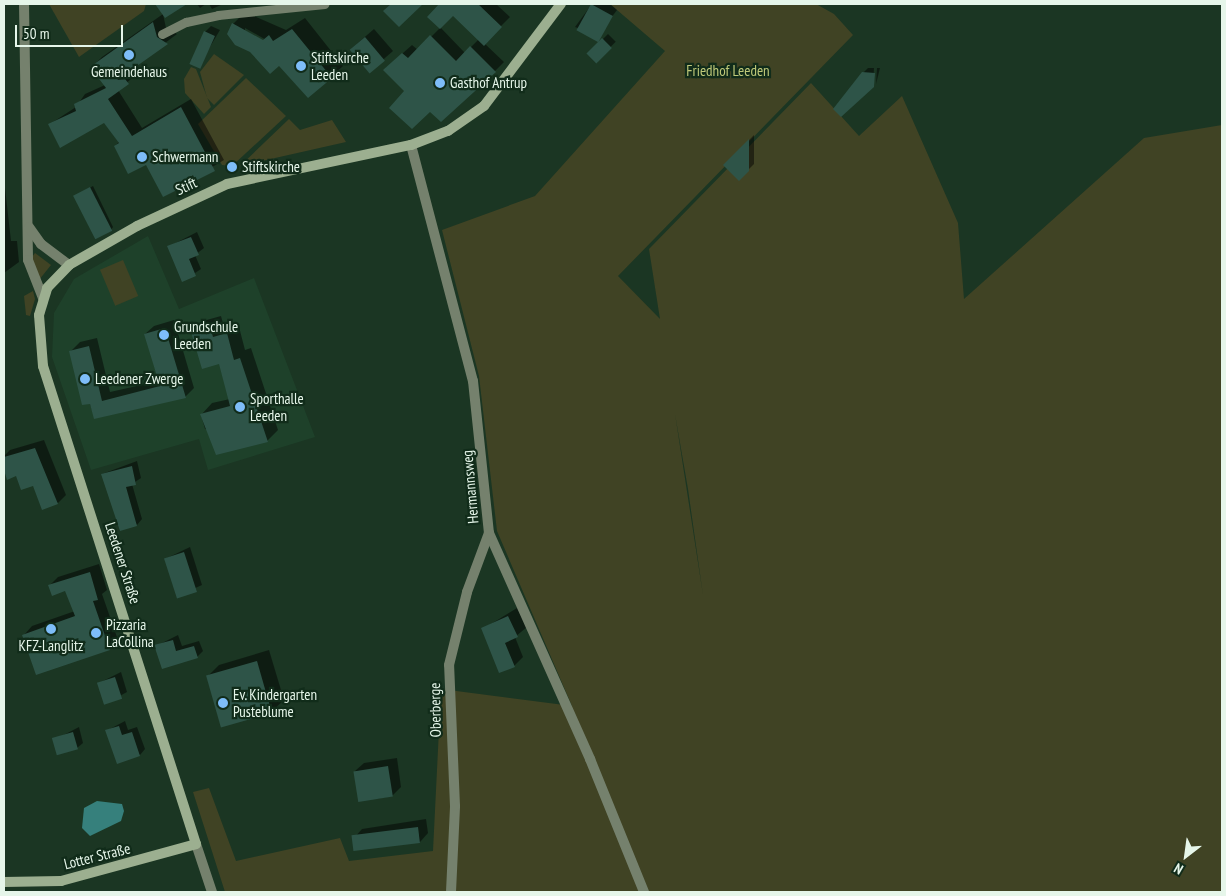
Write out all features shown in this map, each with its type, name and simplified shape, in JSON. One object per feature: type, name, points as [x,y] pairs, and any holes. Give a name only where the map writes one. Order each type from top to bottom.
[{"type":"main road","points":[[411,145],[448,132],[484,106],[561,4]]},
{"type":"main road","name":"Stift","points":[[43,298],[54,278],[69,265],[137,226],[226,184],[411,145]]},
{"type":"main road","name":"Leedener Straße","points":[[43,298],[38,332],[43,366],[196,844]]},
{"type":"main road","name":"Lotter Straße","points":[[4,882],[61,881],[196,844]]},
{"type":"street","points":[[24,4],[29,227],[28,260],[43,298]]},
{"type":"street","points":[[162,34],[186,22],[218,15],[324,4]]},
{"type":"street","name":"Hermannsweg","points":[[411,145],[473,381],[489,533],[590,758],[644,892]]},
{"type":"street","points":[[29,227],[41,244],[69,265]]},
{"type":"street","name":"Oberberge","points":[[451,892],[455,806],[450,665],[467,592],[489,533]]},
{"type":"street","name":"Leedener Straße","points":[[196,844],[212,892]]},
{"type":"shaded area","name":"Grundschule Leeden","points":[[148,236],[179,309],[254,278],[315,437],[208,470],[199,439],[91,470],[52,357],[54,313],[74,279]]},
{"type":"green space","points":[[49,4],[146,4],[144,11],[79,57]]},
{"type":"green space","name":"Friedhof Leeden","points":[[610,4],[816,4],[834,14],[853,35],[618,276],[660,319],[649,249],[811,83],[859,136],[902,96],[958,223],[964,299],[1144,138],[1222,125],[1222,892],[225,892],[193,792],[209,788],[236,861],[340,838],[349,861],[433,851],[441,689],[572,706],[497,531],[479,376],[442,230],[535,196],[665,51]],"holes":[[[675,414],[688,489],[703,595]]]},
{"type":"green space","points":[[214,54],[244,75],[214,105],[207,98],[200,72]]},
{"type":"green space","points":[[191,67],[196,69],[211,107],[204,114],[185,93],[184,79]]},
{"type":"green space","points":[[246,78],[286,116],[232,166],[222,165],[198,124]]},
{"type":"green space","points":[[289,119],[300,130],[332,120],[346,142],[240,166]]},
{"type":"green space","points":[[35,253],[51,265],[39,280],[32,257]]},
{"type":"green space","points":[[123,260],[138,296],[115,306],[100,270]]},
{"type":"green space","points":[[33,291],[35,299],[30,316],[26,315],[24,296]]},
{"type":"water","points":[[97,801],[122,804],[124,811],[121,821],[90,836],[82,828],[84,808]]},
{"type":"building","points":[[155,4],[187,4],[165,18]]},
{"type":"building","points":[[391,4],[423,4],[399,27],[383,11]]},
{"type":"building","points":[[439,4],[478,4],[502,27],[484,46],[453,16],[440,29],[427,17]]},
{"type":"building","points":[[591,4],[613,16],[598,42],[576,30]]},
{"type":"building","points":[[153,22],[157,37],[168,44],[117,80],[125,79],[129,84],[108,99],[132,136],[181,107],[215,171],[163,197],[146,165],[128,174],[114,146],[119,143],[104,123],[60,148],[48,124],[76,111],[74,104],[106,88],[90,67]]},
{"type":"building","points":[[232,23],[263,40],[269,35],[273,41],[292,29],[332,78],[308,98],[279,66],[270,74],[250,52],[235,45],[227,34]]},
{"type":"building","points":[[204,31],[215,36],[200,69],[189,64]]},
{"type":"building","name":"Gasthof Antrup","points":[[430,35],[456,61],[470,46],[496,72],[441,122],[430,112],[412,129],[389,108],[404,91],[383,70],[402,53],[408,58]]},
{"type":"building","points":[[365,37],[385,61],[370,74],[350,50]]},
{"type":"building","points":[[602,38],[612,48],[596,63],[586,54]]},
{"type":"building","points":[[862,72],[875,73],[874,87],[841,117],[833,109]]},
{"type":"building","points":[[749,139],[749,171],[739,181],[723,165]]},
{"type":"building","points":[[90,187],[112,231],[95,239],[73,196]]},
{"type":"building","points":[[191,237],[199,255],[189,259],[196,276],[182,282],[167,246]]},
{"type":"building","name":"Sporthalle Leeden","points":[[210,326],[213,337],[227,333],[234,360],[240,358],[268,442],[216,455],[200,414],[230,406],[219,364],[202,369],[191,332]]},
{"type":"building","points":[[165,328],[186,398],[94,419],[90,404],[82,405],[69,351],[89,346],[102,401],[160,386],[144,334]]},
{"type":"building","points":[[35,448],[58,504],[42,510],[33,486],[21,490],[16,476],[7,480],[4,470],[4,457]]},
{"type":"building","points":[[132,466],[136,485],[126,487],[137,526],[120,531],[101,474]]},
{"type":"building","points":[[184,552],[197,592],[177,598],[164,558]]},
{"type":"building","points":[[90,572],[98,600],[93,601],[110,650],[36,675],[22,635],[75,616],[65,591],[52,596],[48,585]]},
{"type":"building","points":[[508,616],[518,637],[505,643],[515,667],[499,673],[481,628]]},
{"type":"building","points":[[173,640],[176,651],[194,646],[198,658],[162,669],[154,645]]},
{"type":"building","points":[[257,661],[272,713],[221,728],[206,676]]},
{"type":"building","points":[[115,677],[122,699],[104,705],[97,683]]},
{"type":"building","points":[[119,726],[122,735],[132,732],[140,756],[117,764],[105,730]]},
{"type":"building","points":[[73,732],[78,749],[57,755],[52,738]]},
{"type":"building","points":[[388,766],[393,797],[358,802],[353,771]]},
{"type":"building","points":[[418,827],[420,843],[353,851],[351,835]]},
{"type":"place","name":"Gemeindehaus","points":[[129,55]]},
{"type":"place","name":"Stiftskirche Leeden","points":[[301,66]]},
{"type":"place","name":"Gasthof Antrup","points":[[440,83]]},
{"type":"place","name":"Schwermann","points":[[142,157]]},
{"type":"place","name":"Stiftskirche","points":[[232,167]]},
{"type":"place","name":"Grundschule Leeden","points":[[164,335]]},
{"type":"place","name":"Leedener Zwerge","points":[[85,379]]},
{"type":"place","name":"Sporthalle Leeden","points":[[240,407]]},
{"type":"place","name":"KFZ-Langlitz","points":[[51,629]]},
{"type":"place","name":"Pizzaria LaCollina","points":[[96,633]]},
{"type":"place","name":"Ev. Kindergarten Pusteblume","points":[[223,703]]}]
